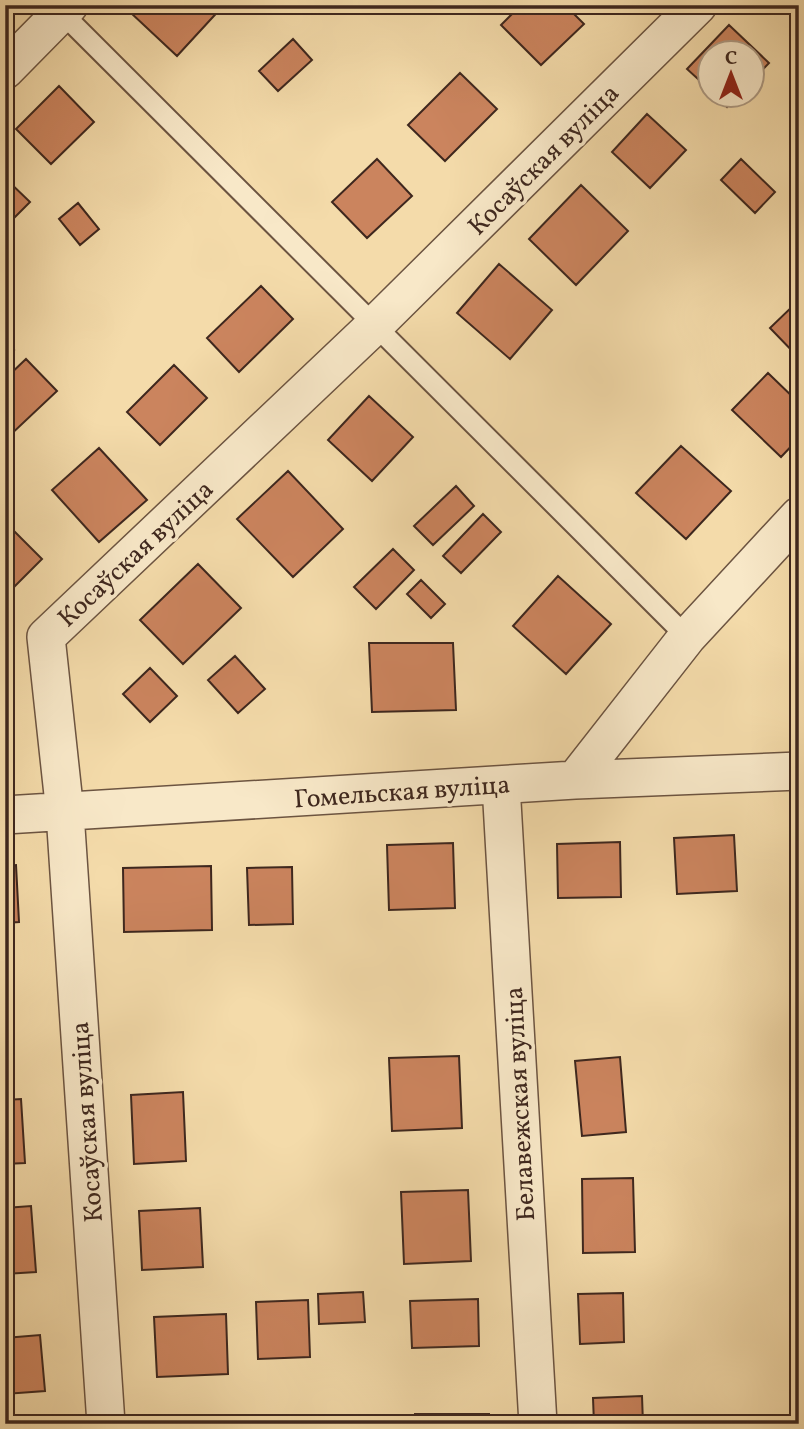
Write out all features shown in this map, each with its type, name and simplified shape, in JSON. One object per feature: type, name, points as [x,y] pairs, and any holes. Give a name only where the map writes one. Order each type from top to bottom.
[{"type":"street","name":"Косаўская вуліца","points":[[106,1424],[65,813],[46,637],[375,325],[698,5]]},
{"type":"street","points":[[5,69],[62,8]]},
{"type":"street","points":[[575,780],[687,637],[799,516]]},
{"type":"street","name":"Гомельская вуліца","points":[[5,815],[575,780],[799,771]]},
{"type":"street","name":"Белавежская вуліца","points":[[500,785],[538,1424]]},
{"type":"lane","points":[[62,8],[687,637]]},
{"type":"building","points":[[139,5],[223,6],[177,56],[131,13]]},
{"type":"building","points":[[521,5],[565,5],[584,24],[541,65],[501,25]]},
{"type":"building","points":[[729,25],[743,38],[717,38]]},
{"type":"building","points":[[293,39],[312,60],[278,91],[259,71]]},
{"type":"building","points":[[696,60],[696,77],[687,69]]},
{"type":"building","points":[[460,73],[497,109],[445,161],[408,125]]},
{"type":"building","points":[[59,86],[94,122],[51,164],[16,129]]},
{"type":"building","points":[[647,114],[686,150],[650,188],[612,152]]},
{"type":"building","points":[[377,159],[412,196],[367,238],[332,202]]},
{"type":"building","points":[[741,159],[775,192],[755,213],[721,180]]},
{"type":"building","points":[[5,178],[30,202],[5,227]]},
{"type":"building","points":[[581,185],[628,231],[576,285],[529,239]]},
{"type":"building","points":[[78,203],[99,229],[80,245],[59,219]]},
{"type":"building","points":[[499,264],[552,310],[510,359],[457,313]]},
{"type":"building","points":[[261,286],[293,319],[239,372],[207,338]]},
{"type":"building","points":[[799,300],[799,358],[770,328]]},
{"type":"building","points":[[5,341],[14,350],[5,359]]},
{"type":"building","points":[[26,359],[57,391],[5,440],[5,379]]},
{"type":"building","points":[[174,365],[207,398],[160,445],[127,412]]},
{"type":"building","points":[[768,373],[799,403],[799,438],[781,457],[732,410]]},
{"type":"building","points":[[369,396],[413,437],[372,481],[328,440]]},
{"type":"building","points":[[681,446],[731,491],[686,539],[636,493]]},
{"type":"building","points":[[99,448],[147,500],[99,542],[52,490]]},
{"type":"building","points":[[288,471],[343,529],[293,577],[237,519]]},
{"type":"building","points":[[456,486],[474,506],[433,545],[414,526]]},
{"type":"building","points":[[483,514],[501,532],[461,573],[443,556]]},
{"type":"building","points":[[5,522],[42,559],[5,596]]},
{"type":"building","points":[[393,549],[414,570],[376,609],[354,587]]},
{"type":"building","points":[[198,564],[241,608],[183,664],[140,620]]},
{"type":"building","points":[[558,576],[611,624],[566,674],[513,626]]},
{"type":"building","points":[[421,580],[445,604],[431,618],[407,594]]},
{"type":"building","points":[[369,643],[453,643],[456,710],[372,712]]},
{"type":"building","points":[[235,656],[265,689],[238,713],[208,680]]},
{"type":"building","points":[[150,668],[177,696],[150,722],[123,694]]},
{"type":"building","points":[[5,720],[8,755],[5,755]]},
{"type":"building","points":[[734,835],[737,891],[677,894],[674,838]]},
{"type":"building","points":[[620,842],[621,897],[558,898],[557,844]]},
{"type":"building","points":[[453,843],[455,908],[389,910],[387,845]]},
{"type":"building","points":[[16,865],[19,922],[5,923],[5,866]]},
{"type":"building","points":[[211,866],[212,930],[124,932],[123,868]]},
{"type":"building","points":[[292,867],[293,924],[249,925],[247,868]]},
{"type":"building","points":[[459,1056],[462,1128],[392,1131],[389,1058]]},
{"type":"building","points":[[620,1057],[626,1132],[582,1136],[575,1061]]},
{"type":"building","points":[[183,1092],[186,1161],[134,1164],[131,1095]]},
{"type":"building","points":[[21,1099],[25,1163],[5,1164],[5,1100]]},
{"type":"building","points":[[633,1178],[635,1252],[583,1253],[582,1179]]},
{"type":"building","points":[[468,1190],[471,1261],[404,1264],[401,1192]]},
{"type":"building","points":[[31,1206],[36,1272],[5,1274],[5,1208]]},
{"type":"building","points":[[200,1208],[203,1267],[142,1270],[139,1211]]},
{"type":"building","points":[[363,1292],[365,1322],[319,1324],[318,1294]]},
{"type":"building","points":[[623,1293],[624,1342],[580,1344],[578,1294]]},
{"type":"building","points":[[478,1299],[479,1346],[412,1348],[410,1301]]},
{"type":"building","points":[[308,1300],[310,1357],[258,1359],[256,1302]]},
{"type":"building","points":[[226,1314],[228,1374],[157,1377],[154,1317]]},
{"type":"building","points":[[40,1335],[45,1391],[5,1394],[5,1338]]},
{"type":"building","points":[[642,1396],[643,1424],[594,1424],[593,1398]]},
{"type":"building","points":[[415,1414],[489,1414],[489,1424],[415,1424]]}]
